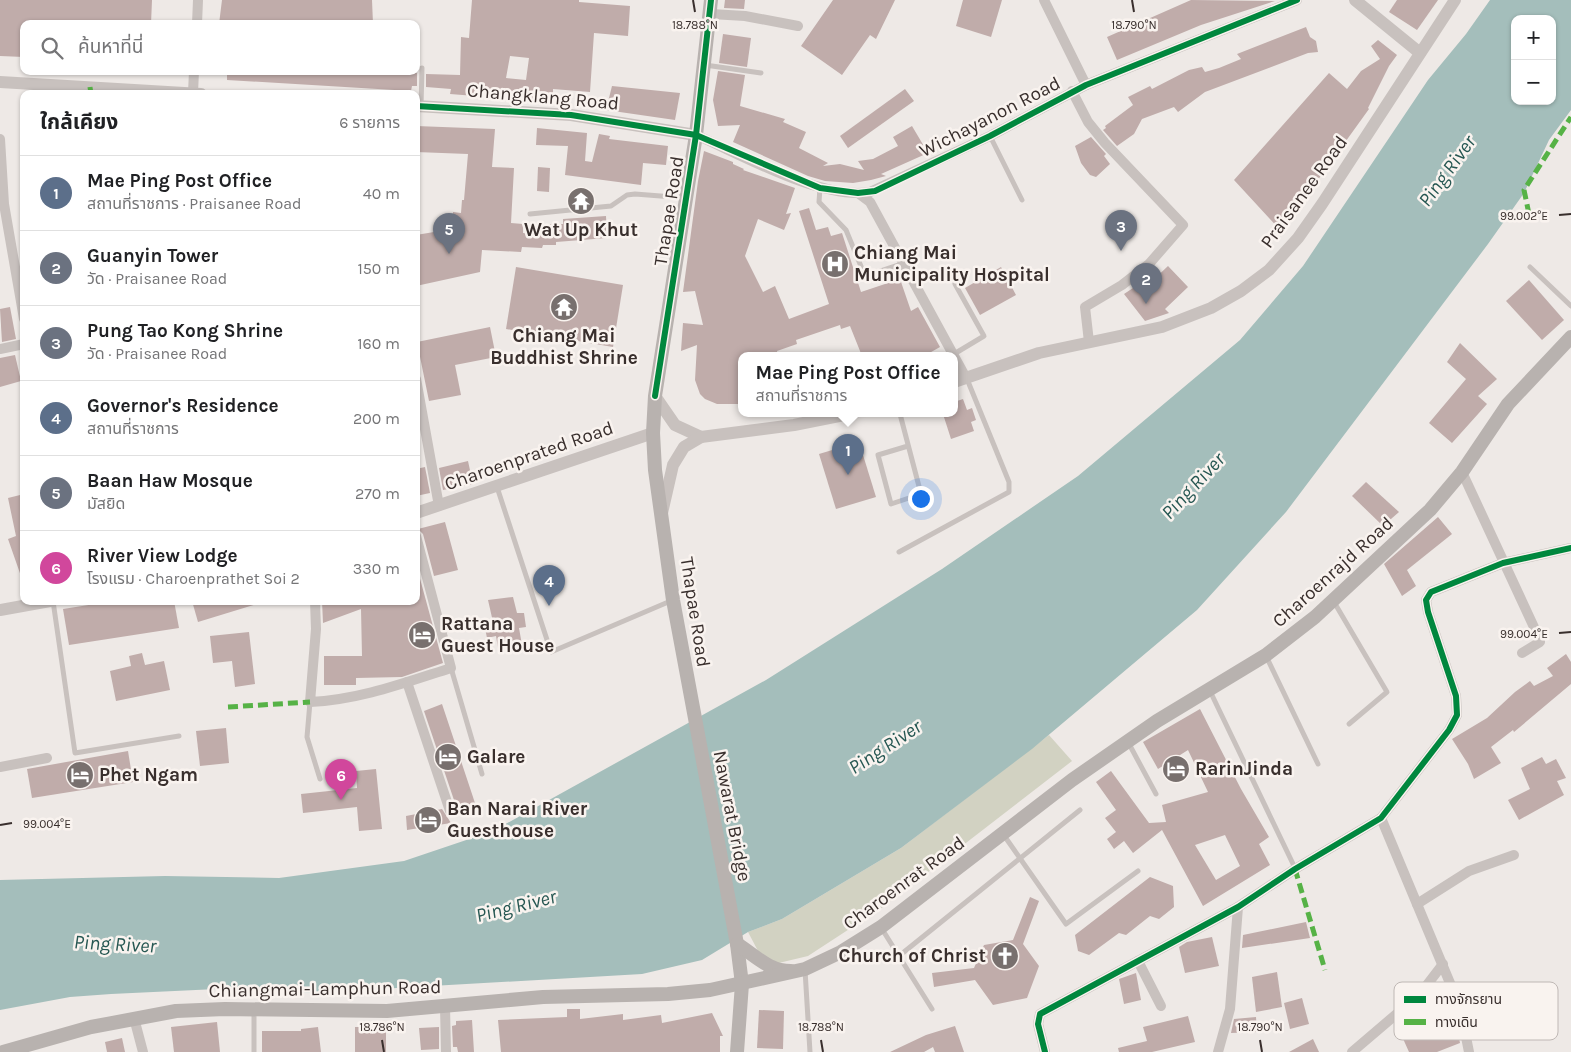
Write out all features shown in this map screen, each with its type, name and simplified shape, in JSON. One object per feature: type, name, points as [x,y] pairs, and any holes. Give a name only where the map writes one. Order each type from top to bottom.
[{"type":"main road","name":"Thapae Road","points":[[691,696],[673,600],[662,514],[656,486],[653,434],[656,396],[696,135],[711,7]]},
{"type":"main road","name":"Charoenrajd Road","points":[[1003,834],[1072,780],[1128,742],[1266,655],[1334,602],[1430,510],[1462,472],[1508,404],[1571,337]]},
{"type":"main road","name":"Nawarat Bridge","points":[[691,696],[737,944],[742,984],[737,1052]]},
{"type":"main road","name":"Charoenrat Road","points":[[742,984],[805,969],[842,952],[881,927],[1003,834]]},
{"type":"main road","points":[[737,944],[762,963],[776,969],[788,971],[805,969]]},
{"type":"main road","name":"Chiangmai-Lamphun Road","points":[[3,1052],[91,1026],[176,1012],[225,1009],[387,1011],[543,997],[668,994],[710,990],[742,984]]},
{"type":"street","points":[[197,20],[198,0]]},
{"type":"street","points":[[1044,0],[1086,85]]},
{"type":"street","name":"Wichayanon Road","points":[[696,135],[820,188],[858,194],[875,191],[990,136],[1072,91],[1297,0]]},
{"type":"street","points":[[1358,1],[1420,53],[1455,0]]},
{"type":"street","points":[[711,7],[798,26]]},
{"type":"street","name":"Praisanee Road","points":[[960,380],[1039,353],[1137,334],[1183,320],[1241,291],[1269,270],[1298,238],[1420,53]]},
{"type":"street","points":[[193,90],[194,75]]},
{"type":"street","points":[[0,82],[140,90]]},
{"type":"street","points":[[1072,91],[1088,122],[1105,144],[1183,225],[1149,264],[1122,285],[1085,307],[1089,342]]},
{"type":"street","name":"Changklang Road","points":[[420,106],[571,115],[696,135]]},
{"type":"street","points":[[0,139],[4,204],[20,294]]},
{"type":"street","points":[[870,202],[875,191]]},
{"type":"street","points":[[858,194],[870,202],[953,352]]},
{"type":"street","points":[[0,349],[20,345]]},
{"type":"street","points":[[656,396],[675,425],[701,437]]},
{"type":"street","points":[[420,401],[439,506]]},
{"type":"street","points":[[662,514],[673,464],[677,455],[701,437],[794,425],[834,417]]},
{"type":"street","name":"Charoenprated Road","points":[[420,512],[653,434]]},
{"type":"street","points":[[1462,472],[1503,563],[1540,638],[1537,646],[1522,653]]},
{"type":"street","points":[[1045,1052],[1038,1024],[1040,1014],[1238,907],[1296,869],[1381,818],[1449,730],[1457,715],[1456,696],[1426,600],[1431,592],[1503,563],[1571,548]]},
{"type":"street","points":[[315,605],[316,629],[310,702],[334,701],[407,682],[450,668],[420,552]]},
{"type":"street","points":[[0,610],[28,605]]},
{"type":"street","points":[[407,682],[450,811]]},
{"type":"street","points":[[0,766],[46,758]]},
{"type":"street","points":[[1381,818],[1450,982]]},
{"type":"street","points":[[1417,904],[1469,872],[1514,855]]},
{"type":"street","points":[[1218,1052],[1230,1008],[1238,907]]},
{"type":"street","points":[[1138,961],[1162,1006]]},
{"type":"street","points":[[1429,982],[1443,964]]},
{"type":"street","points":[[446,1006],[446,1052]]},
{"type":"street","points":[[1352,1052],[1394,1016]]},
{"type":"street","points":[[134,1018],[143,1052]]},
{"type":"lane","points":[[704,65],[762,73]]},
{"type":"lane","points":[[420,90],[422,68]]},
{"type":"lane","points":[[990,136],[1022,200]]},
{"type":"lane","points":[[820,188],[820,202],[846,230],[864,276],[905,263]]},
{"type":"lane","points":[[530,214],[610,206],[627,195],[635,194],[686,198]]},
{"type":"lane","points":[[1530,267],[1571,306]]},
{"type":"lane","points":[[955,284],[984,336],[957,352]]},
{"type":"lane","points":[[899,552],[1009,492],[1009,482],[960,380]]},
{"type":"lane","points":[[901,417],[921,494],[892,504],[878,455],[908,446]]},
{"type":"lane","points":[[497,486],[551,652],[673,600]]},
{"type":"lane","points":[[1334,602],[1387,692],[1349,724]]},
{"type":"lane","points":[[52,605],[75,753],[180,736]]},
{"type":"lane","points":[[1266,655],[1318,764]]},
{"type":"lane","points":[[450,668],[482,774]]},
{"type":"lane","points":[[1209,690],[1296,869]]},
{"type":"lane","points":[[310,702],[308,737],[320,779]]},
{"type":"lane","points":[[1128,742],[1156,794]]},
{"type":"lane","points":[[899,956],[1080,810]]},
{"type":"lane","points":[[1003,834],[1066,924],[1138,871]]},
{"type":"lane","points":[[881,927],[932,1009]]},
{"type":"lane","points":[[805,969],[810,1052]]},
{"type":"lane","points":[[254,1010],[254,1052]]},
{"type":"green space","points":[[1049,735],[1072,761],[883,907],[808,956],[766,966],[748,932],[782,919],[901,848]]},
{"type":"water","name":"Ping River","points":[[1490,0],[1571,0],[1571,110],[1549,140],[1524,193],[1488,244],[1286,512],[1197,610],[1032,749],[901,848],[782,919],[748,932],[702,960],[642,974],[309,993],[217,989],[111,994],[70,997],[0,1010],[0,880],[165,876],[279,878],[404,861],[493,831],[766,680],[942,569],[1078,476],[1240,340],[1303,266],[1428,80],[1466,34]]},
{"type":"building","points":[[0,0],[152,0],[151,20],[20,20],[20,57],[0,56]]},
{"type":"building","points":[[222,0],[372,0],[373,20],[220,20]]},
{"type":"building","points":[[472,0],[579,0],[579,2],[630,6],[628,36],[594,33],[590,92],[553,89],[553,93],[539,91],[538,101],[450,94],[451,89],[426,87],[426,74],[460,75],[461,37],[469,38]],"holes":[[[510,56],[529,58],[526,80],[506,78]]]},
{"type":"building","points":[[725,0],[745,0],[744,9],[724,8]]},
{"type":"building","points":[[833,0],[895,0],[876,39],[870,35],[842,75],[801,46]]},
{"type":"building","points":[[963,0],[1002,0],[991,37],[956,26]]},
{"type":"building","points":[[1191,0],[1275,1],[1201,25],[1117,60],[1107,37]]},
{"type":"building","points":[[1397,0],[1438,0],[1417,30],[1389,12]]},
{"type":"building","points":[[1306,27],[1310,37],[1316,41],[1318,52],[1308,53],[1205,92],[1178,112],[1174,107],[1142,119],[1134,134],[1117,146],[1103,130],[1106,128],[1105,126],[1133,105],[1128,97],[1150,86],[1152,89],[1189,70],[1202,67],[1205,72],[1219,68],[1241,59],[1237,54]]},
{"type":"building","points":[[723,34],[751,38],[747,67],[719,63]]},
{"type":"building","points":[[1378,40],[1397,55],[1389,66],[1369,109],[1281,231],[1234,180],[1329,73],[1347,89],[1361,71],[1380,59],[1371,46]]},
{"type":"building","points":[[718,71],[745,75],[740,106],[785,119],[783,122],[806,132],[799,148],[828,163],[823,166],[840,164],[864,170],[858,161],[873,159],[898,146],[893,137],[912,126],[928,153],[881,174],[886,176],[871,180],[853,183],[825,181],[808,176],[733,142],[740,125],[718,126],[713,100]]},
{"type":"building","points":[[227,75],[417,75],[417,86],[412,86],[411,90],[394,90],[227,80]]},
{"type":"building","points":[[612,86],[680,93],[675,120],[606,110]]},
{"type":"building","points":[[905,89],[914,101],[848,148],[840,136]]},
{"type":"building","points":[[420,126],[495,129],[492,167],[514,168],[511,223],[523,224],[523,233],[546,234],[546,224],[563,224],[563,219],[606,216],[607,238],[556,242],[556,245],[543,245],[542,248],[522,247],[521,252],[482,250],[480,272],[420,285],[420,234],[452,229],[453,212],[461,213],[462,200],[464,200],[468,154],[420,152]]},
{"type":"building","points":[[537,128],[587,133],[585,161],[592,162],[599,134],[610,136],[609,139],[668,146],[666,165],[643,163],[641,185],[565,175],[568,146],[536,145]]},
{"type":"building","points":[[1091,137],[1106,154],[1104,156],[1110,164],[1096,177],[1090,175],[1081,163],[1075,146]]},
{"type":"building","points":[[704,151],[733,162],[733,164],[743,170],[795,188],[786,214],[791,213],[784,230],[758,219],[745,256],[763,292],[775,286],[789,319],[829,304],[799,211],[809,208],[816,230],[828,227],[831,236],[842,233],[861,292],[900,279],[911,311],[918,307],[940,347],[931,352],[860,352],[850,326],[841,329],[840,325],[796,340],[797,344],[777,352],[738,352],[738,404],[717,404],[705,399],[700,394],[695,380],[697,345],[681,351],[683,323],[703,325],[695,291],[683,292],[698,181]]},
{"type":"building","points":[[538,167],[550,168],[549,192],[537,191]]},
{"type":"building","points":[[1168,266],[1188,287],[1165,309],[1169,313],[1145,321],[1124,294],[1142,282],[1146,287]]},
{"type":"building","name":"Chiang Mai Buddhist Shrine","points":[[516,267],[623,285],[613,347],[506,329]]},
{"type":"building","points":[[1001,267],[1016,295],[980,315],[965,288]]},
{"type":"building","points":[[1529,280],[1564,320],[1542,340],[1506,301]]},
{"type":"building","points":[[10,307],[16,339],[2,342],[0,309]]},
{"type":"building","points":[[490,327],[496,357],[455,365],[461,395],[429,401],[420,357],[420,341]]},
{"type":"building","points":[[1460,343],[1497,379],[1478,396],[1487,404],[1452,443],[1429,423],[1466,379],[1447,362]]},
{"type":"building","points":[[15,355],[20,381],[0,387],[0,358]]},
{"type":"building","points":[[963,399],[967,410],[972,408],[976,420],[971,422],[974,431],[951,439],[944,417],[958,417],[958,401]]},
{"type":"building","points":[[859,442],[876,497],[836,509],[819,454]]},
{"type":"building","points":[[468,461],[473,484],[443,490],[439,468]]},
{"type":"building","points":[[425,467],[430,493],[420,495],[420,468]]},
{"type":"building","points":[[1366,482],[1399,512],[1383,526],[1352,496]]},
{"type":"building","points":[[20,495],[20,573],[8,539],[16,536],[8,498]]},
{"type":"building","points":[[1438,517],[1452,534],[1407,570],[1416,586],[1402,596],[1384,564]]},
{"type":"building","points":[[445,522],[458,570],[434,576],[420,528]]},
{"type":"building","points":[[420,579],[443,663],[402,677],[356,678],[356,685],[324,685],[324,656],[362,656],[361,609],[323,623],[322,605],[420,605]]},
{"type":"building","points":[[513,597],[517,613],[524,613],[526,627],[519,628],[522,645],[498,648],[496,636],[487,638],[484,623],[493,622],[488,600]]},
{"type":"building","points":[[88,605],[175,605],[179,628],[69,645],[63,609]]},
{"type":"building","points":[[193,605],[254,605],[198,622]]},
{"type":"building","points":[[249,632],[255,684],[235,687],[232,661],[213,663],[210,636]]},
{"type":"building","points":[[142,653],[145,665],[164,661],[170,690],[116,701],[110,671],[131,666],[129,656]]},
{"type":"building","points":[[1566,654],[1571,662],[1571,684],[1514,732],[1513,730],[1491,747],[1501,763],[1474,779],[1468,764],[1452,739],[1487,718],[1530,681],[1534,686],[1553,676],[1547,668]]},
{"type":"building","name":"Galare","points":[[442,704],[475,803],[457,809],[424,711]]},
{"type":"building","points":[[1200,709],[1241,789],[1269,837],[1259,844],[1270,865],[1203,906],[1162,830],[1133,853],[1124,841],[1114,849],[1107,839],[1116,832],[1105,818],[1116,810],[1096,782],[1111,771],[1149,823],[1166,822],[1162,805],[1208,792],[1188,750],[1158,769],[1143,742]],"holes":[[[1225,835],[1240,866],[1216,880],[1195,845]]]},
{"type":"building","points":[[226,728],[229,763],[200,766],[196,731]]},
{"type":"building","name":"Phet Ngam","points":[[128,751],[133,782],[32,798],[27,769]]},
{"type":"building","points":[[1542,757],[1546,764],[1556,759],[1566,778],[1557,781],[1564,795],[1519,820],[1508,800],[1530,789],[1521,768]]},
{"type":"building","points":[[376,769],[382,829],[359,831],[357,807],[303,813],[301,794],[357,788],[356,771]]},
{"type":"building","name":"Ban Narai River Guesthouse","points":[[442,809],[451,823],[407,830],[406,816]]},
{"type":"building","points":[[1150,877],[1173,886],[1174,907],[1159,919],[1150,916],[1126,935],[1119,933],[1089,955],[1078,951],[1075,935]]},
{"type":"building","name":"Church of Christ","points":[[1030,897],[1039,901],[1023,944],[1039,966],[1027,998],[993,1005],[975,980],[934,987],[932,973],[974,968],[984,945],[1013,940]]},
{"type":"building","points":[[1306,922],[1310,938],[1242,948],[1243,935]]},
{"type":"building","points":[[1212,937],[1219,966],[1185,973],[1179,947],[1187,942]]},
{"type":"building","points":[[1277,972],[1282,1007],[1256,1012],[1252,977]]},
{"type":"building","points":[[1136,973],[1141,1000],[1124,1004],[1119,979]]},
{"type":"building","points":[[1302,998],[1309,1024],[1290,1029],[1284,1003]]},
{"type":"building","points":[[567,1009],[580,1009],[580,1019],[623,1014],[623,1020],[661,1015],[662,1023],[712,1013],[723,1036],[720,1036],[720,1052],[501,1052],[498,1020],[567,1017]]},
{"type":"building","points":[[759,1010],[784,1011],[783,1049],[757,1048]]},
{"type":"building","points":[[1188,1016],[1195,1042],[1152,1052],[1119,1052],[1118,1048],[1147,1041],[1143,1027]]},
{"type":"building","points":[[1256,1017],[1257,1032],[1231,1033],[1234,1019]]},
{"type":"building","points":[[472,1020],[474,1052],[458,1052],[457,1047],[453,1047],[452,1026],[456,1025],[456,1021]]},
{"type":"building","points":[[217,1022],[220,1052],[174,1052],[171,1027]]},
{"type":"building","points":[[955,1026],[964,1052],[935,1052],[933,1047],[924,1052],[890,1052],[926,1035]]},
{"type":"building","points":[[318,1027],[321,1052],[262,1052],[262,1031],[301,1031],[301,1029]]},
{"type":"building","points":[[355,1027],[386,1027],[386,1052],[355,1052]]},
{"type":"building","points":[[439,1027],[439,1049],[421,1050],[419,1028]]},
{"type":"building","points":[[122,1038],[125,1052],[107,1052],[105,1042]]},
{"type":"building","points":[[1313,1039],[1319,1052],[1289,1052]]},
{"type":"building","points":[[1404,1040],[1459,1040],[1460,1043],[1437,1052],[1409,1052]]},
{"type":"marked path","points":[[1529,214],[1524,190],[1571,117]]},
{"type":"marked path","points":[[228,707],[310,702]]},
{"type":"marked path","points":[[1295,869],[1325,970]]},
{"type":"cycle path","points":[[655,396],[696,135],[711,0]]},
{"type":"cycle path","points":[[420,106],[571,115],[696,135],[820,188],[858,193],[875,191],[990,136],[1086,85],[1297,0]]},
{"type":"cycle path","points":[[1045,1052],[1038,1024],[1040,1014],[1238,907],[1295,869],[1381,818],[1449,730],[1457,715],[1456,696],[1428,612],[1426,600],[1431,592],[1503,563],[1571,548]]},
{"type":"place","name":"Wat Up Khut","points":[[581,201]]},
{"type":"place","name":"Pung Tao Kong Shrine","points":[[1121,251]]},
{"type":"place","name":"Baan Haw Mosque","points":[[449,254]]},
{"type":"place","name":"Chiang Mai Municipality Hospital","points":[[835,264]]},
{"type":"place","name":"Guanyin Tower","points":[[1146,304]]},
{"type":"place","name":"Chiang Mai Buddhist Shrine","points":[[564,307]]},
{"type":"place","name":"Mae Ping Post Office","points":[[848,475]]},
{"type":"place","name":"Governor's Residence","points":[[549,606]]},
{"type":"place","name":"Rattana Guest House","points":[[422,635]]},
{"type":"place","name":"Galare","points":[[448,757]]},
{"type":"place","name":"RarinJinda","points":[[1176,769]]},
{"type":"place","name":"Phet Ngam","points":[[80,775]]},
{"type":"place","name":"River View Lodge","points":[[341,800]]},
{"type":"place","name":"Ban Narai River Guesthouse","points":[[428,820]]},
{"type":"place","name":"Church of Christ","points":[[1005,956]]}]
